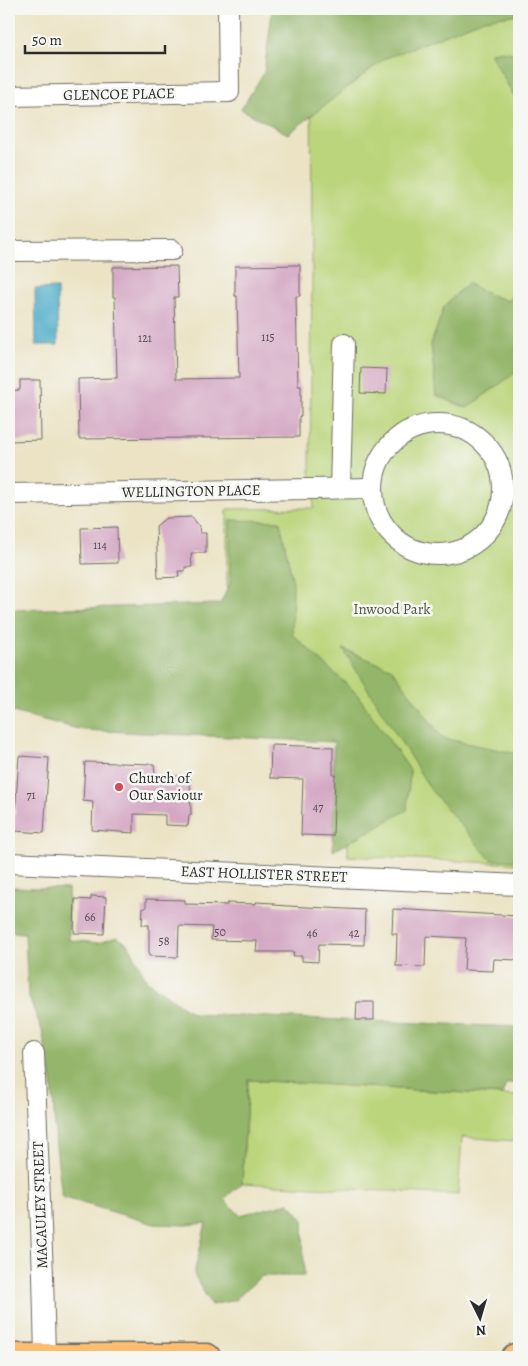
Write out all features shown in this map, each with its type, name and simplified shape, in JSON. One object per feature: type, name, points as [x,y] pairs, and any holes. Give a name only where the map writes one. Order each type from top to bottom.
[{"type":"main road","points":[[9,1357],[207,1357]]},
{"type":"street","name":"GLENCOE PLACE","points":[[9,96],[229,92],[228,9]]},
{"type":"street","points":[[9,251],[172,250]]},
{"type":"street","points":[[340,488],[344,344]]},
{"type":"street","points":[[445,424],[476,435],[487,445],[497,460],[502,476],[503,493],[500,510],[493,525],[484,535],[473,544],[463,548],[452,552],[439,553],[415,549],[404,544],[394,536],[385,526],[378,511],[373,488],[374,475],[378,464],[391,444],[409,430],[423,425],[445,424]]},
{"type":"street","name":"WELLINGTON PLACE","points":[[9,494],[373,488]]},
{"type":"street","name":"EAST HOLLISTER STREET","points":[[9,863],[519,885]]},
{"type":"street","name":"MACAULEY STREET","points":[[34,1054],[44,1276],[45,1356]]},
{"type":"green space","points":[[275,9],[519,9],[519,14],[484,19],[384,59],[288,134],[241,109],[264,73],[272,13]]},
{"type":"green space","name":"Inwood Park","points":[[311,9],[519,9],[519,864],[348,856],[347,728],[65,695],[63,608],[227,606],[227,509],[314,508],[310,471],[312,278]]},
{"type":"green space","points":[[504,51],[519,57],[519,105],[490,53]]},
{"type":"green space","points":[[519,278],[519,370],[467,408],[436,395],[431,344],[444,307],[467,283],[490,295],[509,301]]},
{"type":"green space","points":[[230,520],[280,521],[293,583],[292,634],[356,693],[410,770],[407,810],[333,851],[334,742],[83,730],[9,711],[9,664],[11,664],[13,610],[220,604],[230,584]]},
{"type":"green space","points":[[343,649],[392,669],[442,738],[519,754],[519,861],[491,860],[431,790]]},
{"type":"green space","points":[[9,887],[68,889],[69,940],[98,943],[117,937],[129,945],[147,981],[193,1014],[519,1027],[519,1082],[506,1084],[502,1095],[248,1080],[242,1183],[224,1199],[240,1215],[289,1203],[303,1220],[304,1276],[261,1276],[235,1300],[211,1305],[194,1274],[206,1223],[186,1225],[154,1224],[62,1197],[56,1146],[52,1082],[42,1030],[28,995],[25,933],[9,932]]},
{"type":"green space","points":[[248,1080],[518,1096],[515,1141],[462,1137],[458,1195],[242,1183]]},
{"type":"water","points":[[57,288],[58,345],[36,345],[35,289]]},
{"type":"building","points":[[300,265],[300,296],[296,296],[298,386],[301,386],[299,437],[79,439],[78,379],[117,378],[113,267],[177,266],[178,297],[174,297],[176,379],[239,378],[235,266]]},
{"type":"building","points":[[361,368],[387,369],[386,394],[360,393]]},
{"type":"building","points":[[20,380],[40,380],[41,440],[9,441],[9,391],[20,390]]},
{"type":"building","points":[[192,517],[199,526],[200,533],[206,533],[206,553],[191,553],[192,567],[185,567],[185,571],[178,571],[179,577],[158,578],[156,526],[166,518]]},
{"type":"building","points":[[117,527],[118,563],[82,564],[81,528]]},
{"type":"building","points":[[271,745],[333,747],[333,775],[335,775],[333,836],[301,835],[303,779],[270,778]]},
{"type":"building","points":[[19,756],[49,758],[44,833],[14,831]]},
{"type":"building","name":"Church of Our Saviour","points":[[85,762],[154,764],[155,775],[190,777],[191,815],[189,815],[188,826],[165,825],[165,815],[134,814],[134,833],[92,830],[93,802],[83,801]]},
{"type":"building","points":[[91,896],[106,897],[104,934],[74,933],[75,899],[91,900]]},
{"type":"building","points":[[146,899],[185,900],[185,904],[227,905],[227,903],[256,904],[256,902],[274,903],[274,905],[365,910],[364,945],[319,944],[318,962],[302,961],[302,956],[293,956],[294,952],[256,952],[257,941],[211,940],[212,927],[179,926],[178,957],[149,956],[149,925],[142,925],[143,908],[146,908]]},
{"type":"building","points":[[393,909],[519,916],[519,960],[494,959],[493,971],[464,970],[466,938],[426,936],[425,967],[396,966],[397,934],[392,934]]},
{"type":"building","points":[[357,1002],[374,1002],[374,1020],[356,1020]]},
{"type":"place","name":"Church of Our Saviour","points":[[119,787]]}]
